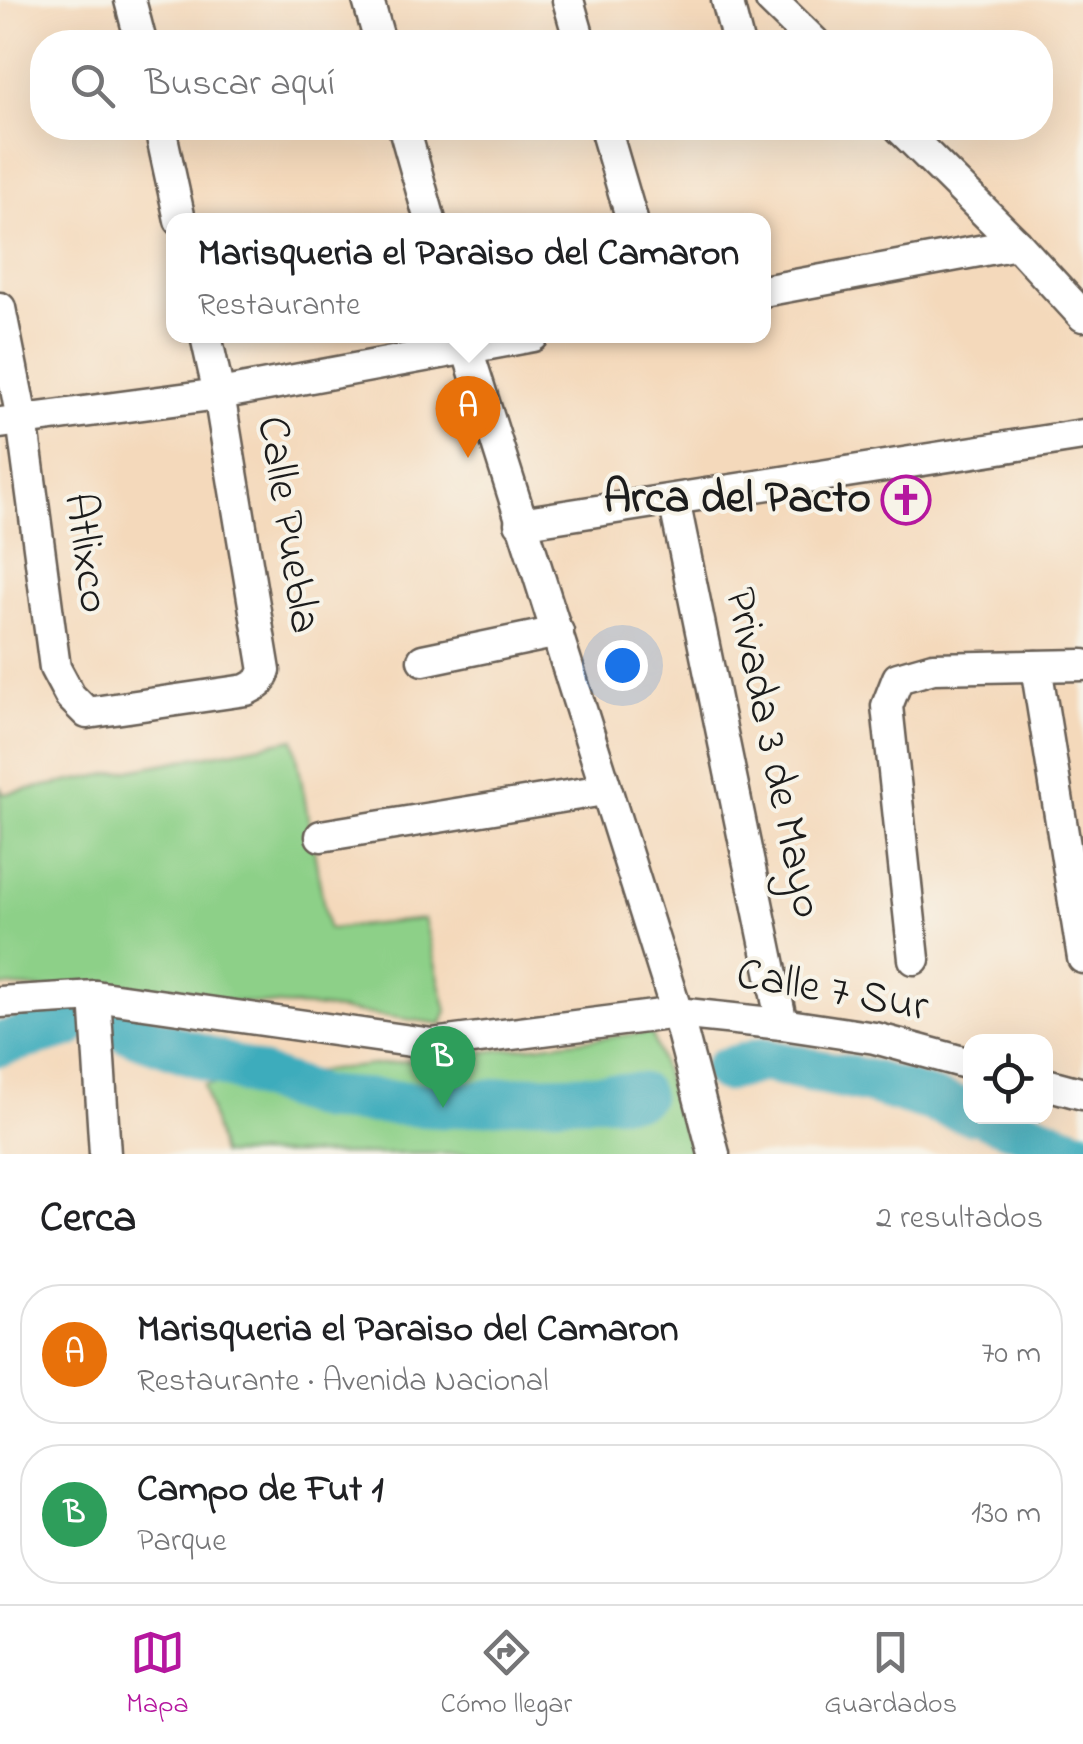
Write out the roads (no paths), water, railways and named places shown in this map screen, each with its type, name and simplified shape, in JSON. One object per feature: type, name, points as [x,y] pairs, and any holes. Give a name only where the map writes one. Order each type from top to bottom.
[{"type":"street","points":[[130,0],[137,30]]},
{"type":"street","points":[[368,0],[377,30]]},
{"type":"street","points":[[568,0],[577,30]]},
{"type":"street","points":[[727,0],[735,30]]},
{"type":"street","points":[[771,0],[802,30]]},
{"type":"street","points":[[163,140],[178,213]]},
{"type":"street","points":[[407,140],[428,213]]},
{"type":"street","points":[[609,140],[630,213]]},
{"type":"street","points":[[912,140],[1083,316]]},
{"type":"street","points":[[771,290],[1017,244]]},
{"type":"street","name":"Atlixco","points":[[0,308],[11,420],[55,668],[70,696]]},
{"type":"street","name":"Calle Puebla","points":[[70,696],[87,713],[246,690],[259,684],[265,671],[208,343]]},
{"type":"street","points":[[11,420],[219,394],[459,343]]},
{"type":"street","points":[[464,343],[677,1013],[714,1154]]},
{"type":"street","points":[[520,524],[1083,436]]},
{"type":"street","name":"Privada 3 de Mayo","points":[[674,500],[782,1024]]},
{"type":"street","points":[[422,660],[558,632]]},
{"type":"street","points":[[914,959],[887,706],[898,678],[933,668],[1083,665]]},
{"type":"street","points":[[1036,666],[1083,958]]},
{"type":"street","points":[[321,836],[604,790]]},
{"type":"street","points":[[95,996],[105,1154]]},
{"type":"street","name":"Calle 7 Sur","points":[[0,1002],[95,996],[432,1044],[677,1013],[875,1038],[963,1062]]},
{"type":"street","points":[[1053,1086],[1083,1094]]},
{"type":"waterway","points":[[0,1044],[67,1026]]},
{"type":"waterway","points":[[125,1030],[322,1098],[446,1106],[536,1097],[640,1095]]},
{"type":"waterway","points":[[725,1070],[762,1060],[870,1082],[963,1110]]},
{"type":"waterway","points":[[1008,1124],[1083,1153]]},
{"type":"place","name":"Marisqueria el Paraiso del Camaron","points":[[468,458]]},
{"type":"place","name":"Arca del Pacto","points":[[906,500]]},
{"type":"place","name":"Campo de Fut 1","points":[[443,1108]]}]
